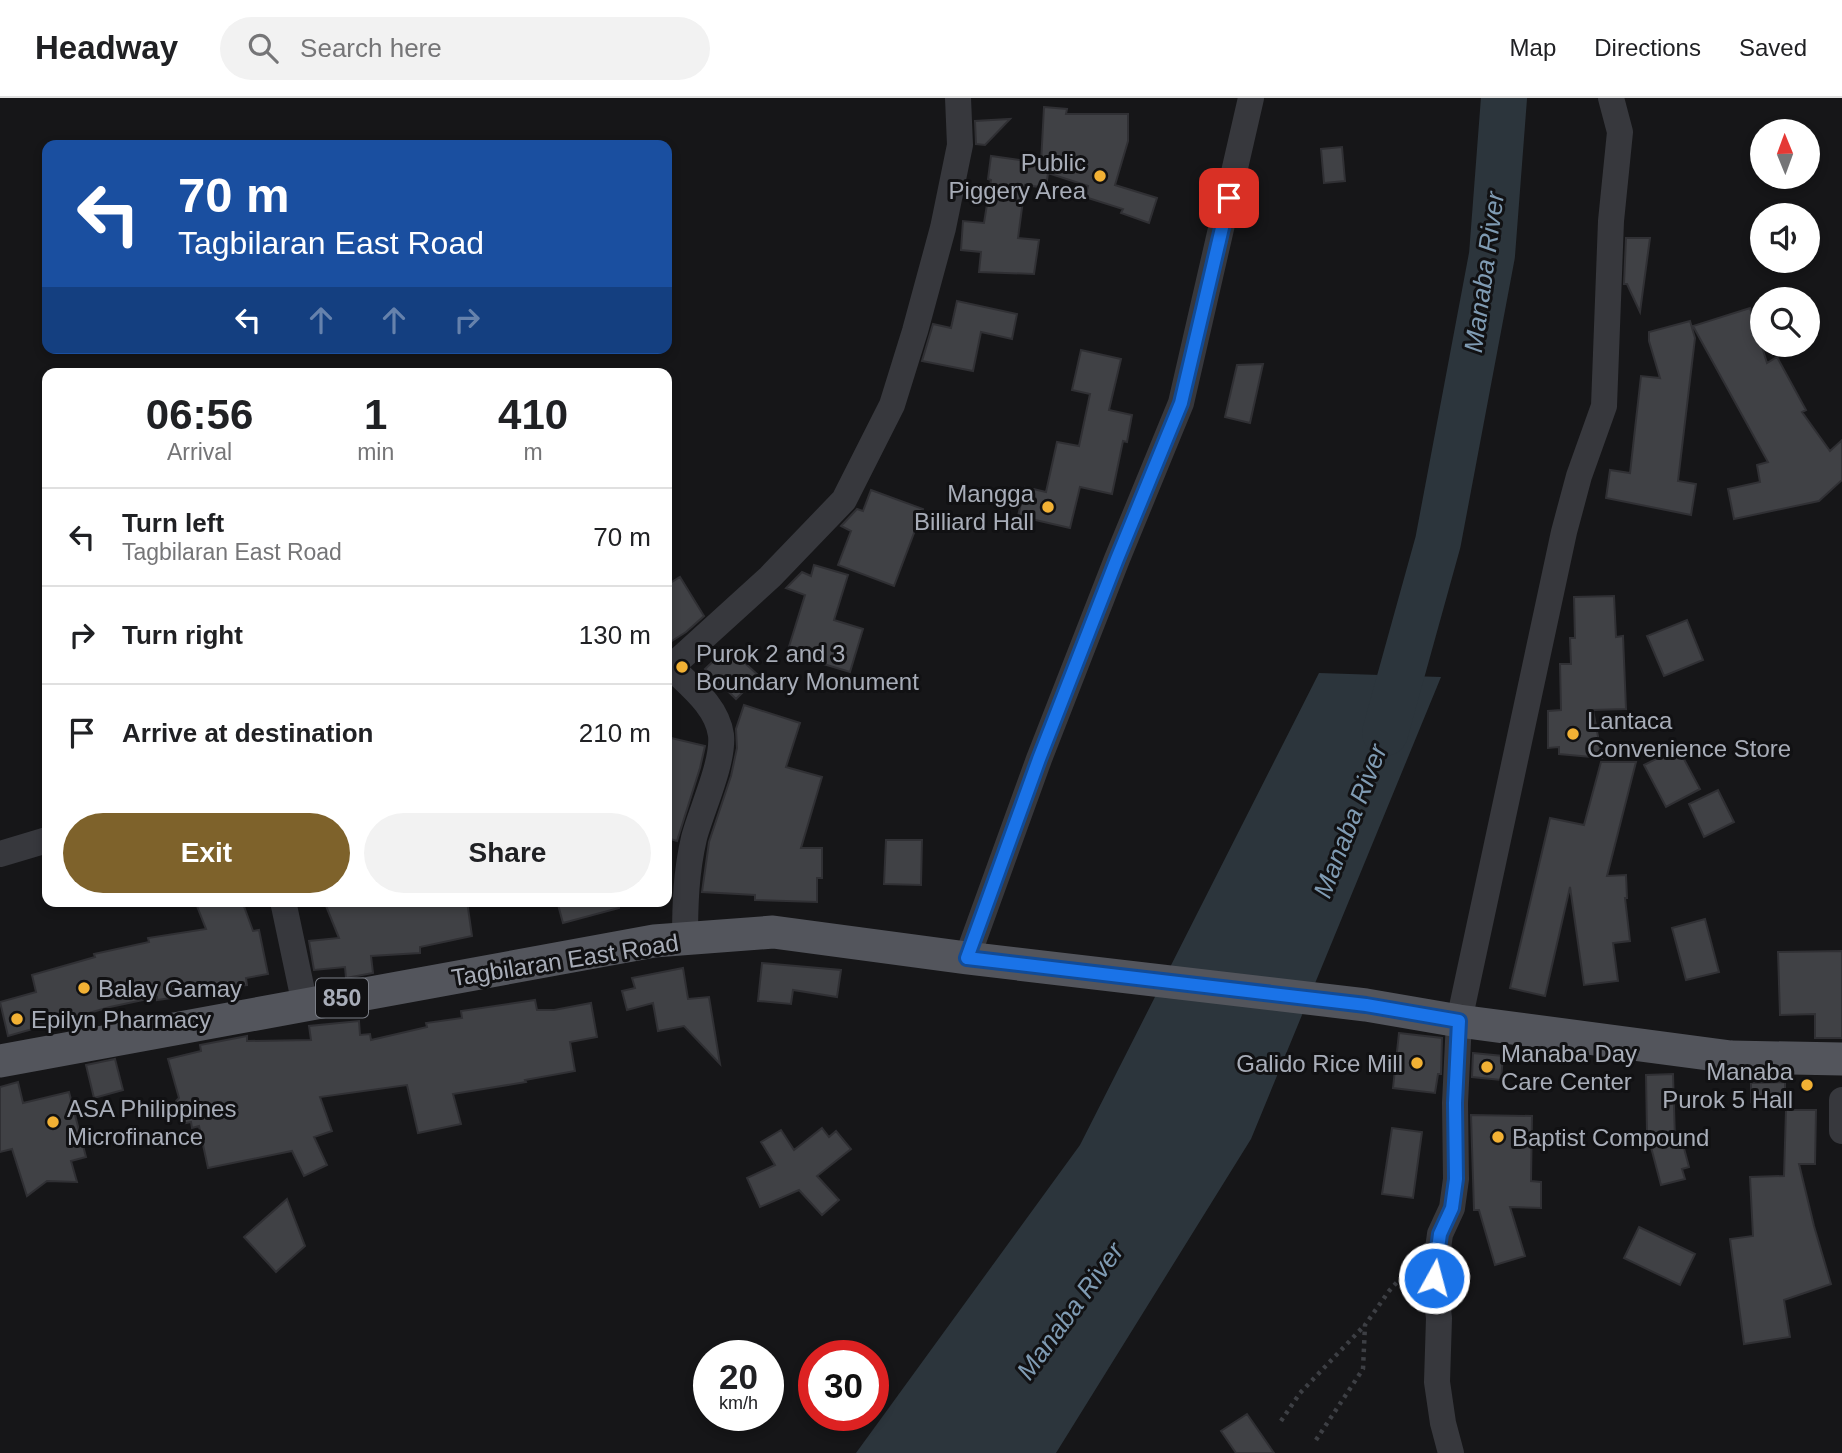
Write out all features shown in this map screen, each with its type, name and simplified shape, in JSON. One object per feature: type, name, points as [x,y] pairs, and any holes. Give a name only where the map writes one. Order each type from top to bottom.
[{"type":"main road","name":"Tagbilaran East Road","points":[[0,1061],[654,941],[773,932],[1366,1005],[1459,1021],[1731,1057],[1842,1059]]},
{"type":"street","points":[[672,665],[770,577],[844,500],[892,405],[943,228],[960,145],[958,98]]},
{"type":"street","points":[[976,959],[1039,759],[1181,403],[1251,98]]},
{"type":"street","points":[[1451,1453],[1437,1382],[1439,1318],[1434,1278],[1440,1234],[1452,1208],[1456,1179],[1455,1103],[1459,1021],[1564,533],[1579,476],[1604,406],[1611,221],[1620,132],[1611,98]]},
{"type":"street","points":[[672,671],[713,712],[721,735],[720,755],[694,838],[689,866],[685,940]]},
{"type":"street","points":[[0,853],[42,841]]},
{"type":"street","points":[[284,907],[305,1005]]},
{"type":"street","points":[[1842,1100],[1842,1131]]},
{"type":"path","points":[[1281,1421],[1300,1393],[1365,1325],[1389,1291],[1440,1234]]},
{"type":"path","points":[[1316,1440],[1363,1369],[1365,1325]]},
{"type":"water","points":[[1319,673],[1441,677],[1251,1139],[1056,1453],[856,1453],[872,1431],[889,1431],[889,1408],[1080,1145]]},
{"type":"building","points":[[1044,107],[1067,109],[1066,114],[1128,114],[1128,141],[1115,185],[1157,198],[1149,223],[1121,213],[1123,209],[1085,197],[1088,186],[1048,173],[1046,188],[1025,185],[1018,238],[1039,240],[1034,274],[979,272],[981,252],[961,250],[963,221],[984,223],[991,180],[988,179],[991,156],[1041,163]]},
{"type":"building","points":[[1010,119],[985,145],[976,144],[975,121]]},
{"type":"building","points":[[1342,147],[1345,181],[1324,183],[1321,149]]},
{"type":"building","points":[[1626,238],[1650,238],[1640,312],[1627,284],[1624,284]]},
{"type":"building","points":[[957,301],[1017,314],[1012,339],[981,332],[973,371],[922,361],[933,324],[951,328]]},
{"type":"building","points":[[1750,308],[1750,357],[1765,357],[1767,363],[1777,357],[1806,410],[1802,412],[1830,451],[1842,440],[1842,480],[1819,501],[1734,519],[1728,489],[1760,482],[1757,465],[1768,462],[1693,326]]},
{"type":"building","points":[[1690,321],[1695,338],[1678,481],[1696,484],[1691,515],[1606,498],[1610,470],[1630,473],[1641,376],[1660,378],[1649,332]]},
{"type":"building","points":[[1081,350],[1121,359],[1109,410],[1132,415],[1127,442],[1123,441],[1112,494],[1080,487],[1070,528],[1018,516],[1025,487],[1046,492],[1057,442],[1079,446],[1090,394],[1072,390]]},
{"type":"building","points":[[1263,364],[1250,423],[1225,417],[1237,365]]},
{"type":"building","points":[[871,490],[923,509],[894,586],[838,565],[851,531],[841,526],[857,509],[863,511]]},
{"type":"building","points":[[814,565],[848,575],[834,620],[863,629],[850,672],[787,653],[805,595],[786,588],[802,572],[811,576]]},
{"type":"building","points":[[680,577],[704,616],[672,641],[672,582]]},
{"type":"building","points":[[1614,596],[1616,637],[1623,636],[1626,709],[1593,710],[1602,758],[1559,754],[1559,747],[1548,748],[1548,711],[1561,710],[1560,664],[1571,664],[1570,638],[1575,638],[1574,597]]},
{"type":"building","points":[[1687,620],[1703,660],[1664,676],[1647,636]]},
{"type":"building","points":[[724,651],[732,651],[759,676],[736,699],[705,669]]},
{"type":"building","points":[[744,705],[800,723],[786,767],[822,777],[801,848],[822,848],[822,878],[817,878],[817,902],[755,900],[755,895],[702,892],[709,842],[731,776],[737,748],[736,729]]},
{"type":"building","points":[[672,738],[705,746],[677,841],[672,840]]},
{"type":"building","points":[[1678,748],[1700,789],[1666,807],[1644,765]]},
{"type":"building","points":[[1601,762],[1636,762],[1607,876],[1626,875],[1625,898],[1630,941],[1613,943],[1618,981],[1584,985],[1570,887],[1545,996],[1510,988],[1550,818],[1584,825]]},
{"type":"building","points":[[1718,790],[1734,822],[1704,837],[1689,804]]},
{"type":"building","points":[[886,840],[922,840],[921,885],[884,884]]},
{"type":"building","points":[[197,907],[244,907],[253,931],[259,930],[268,974],[246,978],[247,985],[192,990],[193,995],[157,1000],[157,997],[110,1007],[8,1036],[0,1002],[36,992],[32,975],[95,957],[94,954],[149,942],[148,938],[206,929]]},
{"type":"building","points":[[326,907],[468,907],[472,936],[420,947],[420,953],[371,956],[373,973],[346,978],[345,967],[314,970],[309,941],[339,938]]},
{"type":"building","points":[[559,907],[619,907],[619,908],[563,923]]},
{"type":"building","points":[[1705,919],[1719,972],[1686,980],[1672,928]]},
{"type":"building","points":[[1842,951],[1842,1038],[1815,1038],[1815,1014],[1780,1015],[1778,952]]},
{"type":"building","points":[[762,963],[841,970],[837,997],[793,990],[791,1004],[758,1001]]},
{"type":"building","points":[[683,968],[688,999],[709,997],[720,1064],[684,1026],[658,1031],[653,1003],[627,1010],[622,991],[635,988],[632,978]]},
{"type":"building","points":[[535,1000],[537,1010],[554,1010],[591,1003],[597,1037],[570,1042],[575,1071],[453,1094],[461,1124],[418,1133],[407,1085],[320,1097],[332,1131],[314,1137],[327,1165],[304,1176],[292,1151],[208,1168],[199,1126],[192,1128],[191,1122],[181,1124],[176,1101],[179,1098],[168,1059],[201,1051],[200,1045],[247,1036],[247,1041],[311,1040],[309,1026],[359,1021],[360,1035],[370,1034],[371,1040],[427,1027],[426,1023],[462,1018],[461,1011]]},
{"type":"building","name":"Galido Rice Mill","points":[[1399,1033],[1442,1038],[1441,1074],[1438,1074],[1435,1093],[1393,1088]]},
{"type":"building","name":"Manaba Day Care Center","points":[[1473,1053],[1503,1056],[1501,1080],[1472,1077]]},
{"type":"building","points":[[115,1059],[123,1090],[94,1098],[86,1065]]},
{"type":"building","points":[[1673,1074],[1675,1139],[1681,1137],[1689,1167],[1682,1169],[1685,1179],[1661,1185],[1647,1132],[1646,1075]]},
{"type":"building","points":[[18,1082],[23,1103],[69,1092],[86,1157],[71,1161],[77,1182],[47,1181],[27,1196],[12,1149],[0,1152],[0,1087]]},
{"type":"building","points":[[1785,1082],[1785,1101],[1751,1102],[1751,1083]]},
{"type":"building","points":[[1786,1110],[1816,1110],[1815,1164],[1799,1164],[1831,1284],[1784,1300],[1790,1337],[1744,1344],[1730,1239],[1753,1236],[1750,1177],[1784,1176]]},
{"type":"building","points":[[1471,1115],[1532,1116],[1531,1181],[1541,1182],[1541,1208],[1510,1207],[1525,1256],[1495,1265],[1479,1210],[1474,1210]]},
{"type":"building","points":[[822,1128],[829,1137],[836,1131],[851,1149],[817,1176],[839,1200],[822,1215],[799,1190],[760,1207],[747,1178],[775,1165],[761,1142],[781,1130],[794,1150]]},
{"type":"building","points":[[1392,1128],[1422,1132],[1413,1198],[1382,1194]]},
{"type":"building","points":[[287,1199],[305,1246],[276,1272],[244,1237]]},
{"type":"building","points":[[1639,1227],[1695,1254],[1680,1285],[1624,1258]]},
{"type":"building","points":[[1247,1414],[1274,1453],[1236,1453],[1221,1431]]},
{"type":"waterway","name":"Manaba River","points":[[1385,733],[1438,542],[1492,255],[1504,98]]},
{"type":"place","name":"Public Piggery Area","points":[[1100,176]]},
{"type":"place","name":"Mangga Billiard Hall","points":[[1048,507]]},
{"type":"place","name":"Purok 2 and 3 Boundary Monument","points":[[682,667]]},
{"type":"place","name":"Lantaca Convenience Store","points":[[1573,734]]},
{"type":"place","name":"Balay Gamay","points":[[84,988]]},
{"type":"place","name":"Epilyn Pharmacy","points":[[17,1019]]},
{"type":"place","name":"Galido Rice Mill","points":[[1417,1063]]},
{"type":"place","name":"Manaba Day Care Center","points":[[1487,1067]]},
{"type":"place","name":"Manaba Purok 5 Hall","points":[[1807,1085]]},
{"type":"place","name":"ASA Philippines Microfinance","points":[[53,1122]]},
{"type":"place","name":"Baptist Compound","points":[[1498,1137]]},
{"type":"route","points":[[1229,198],[1181,403],[1039,759],[967,958],[1366,1005],[1459,1021],[1455,1103],[1456,1179],[1452,1208],[1440,1234],[1434,1278]]}]
